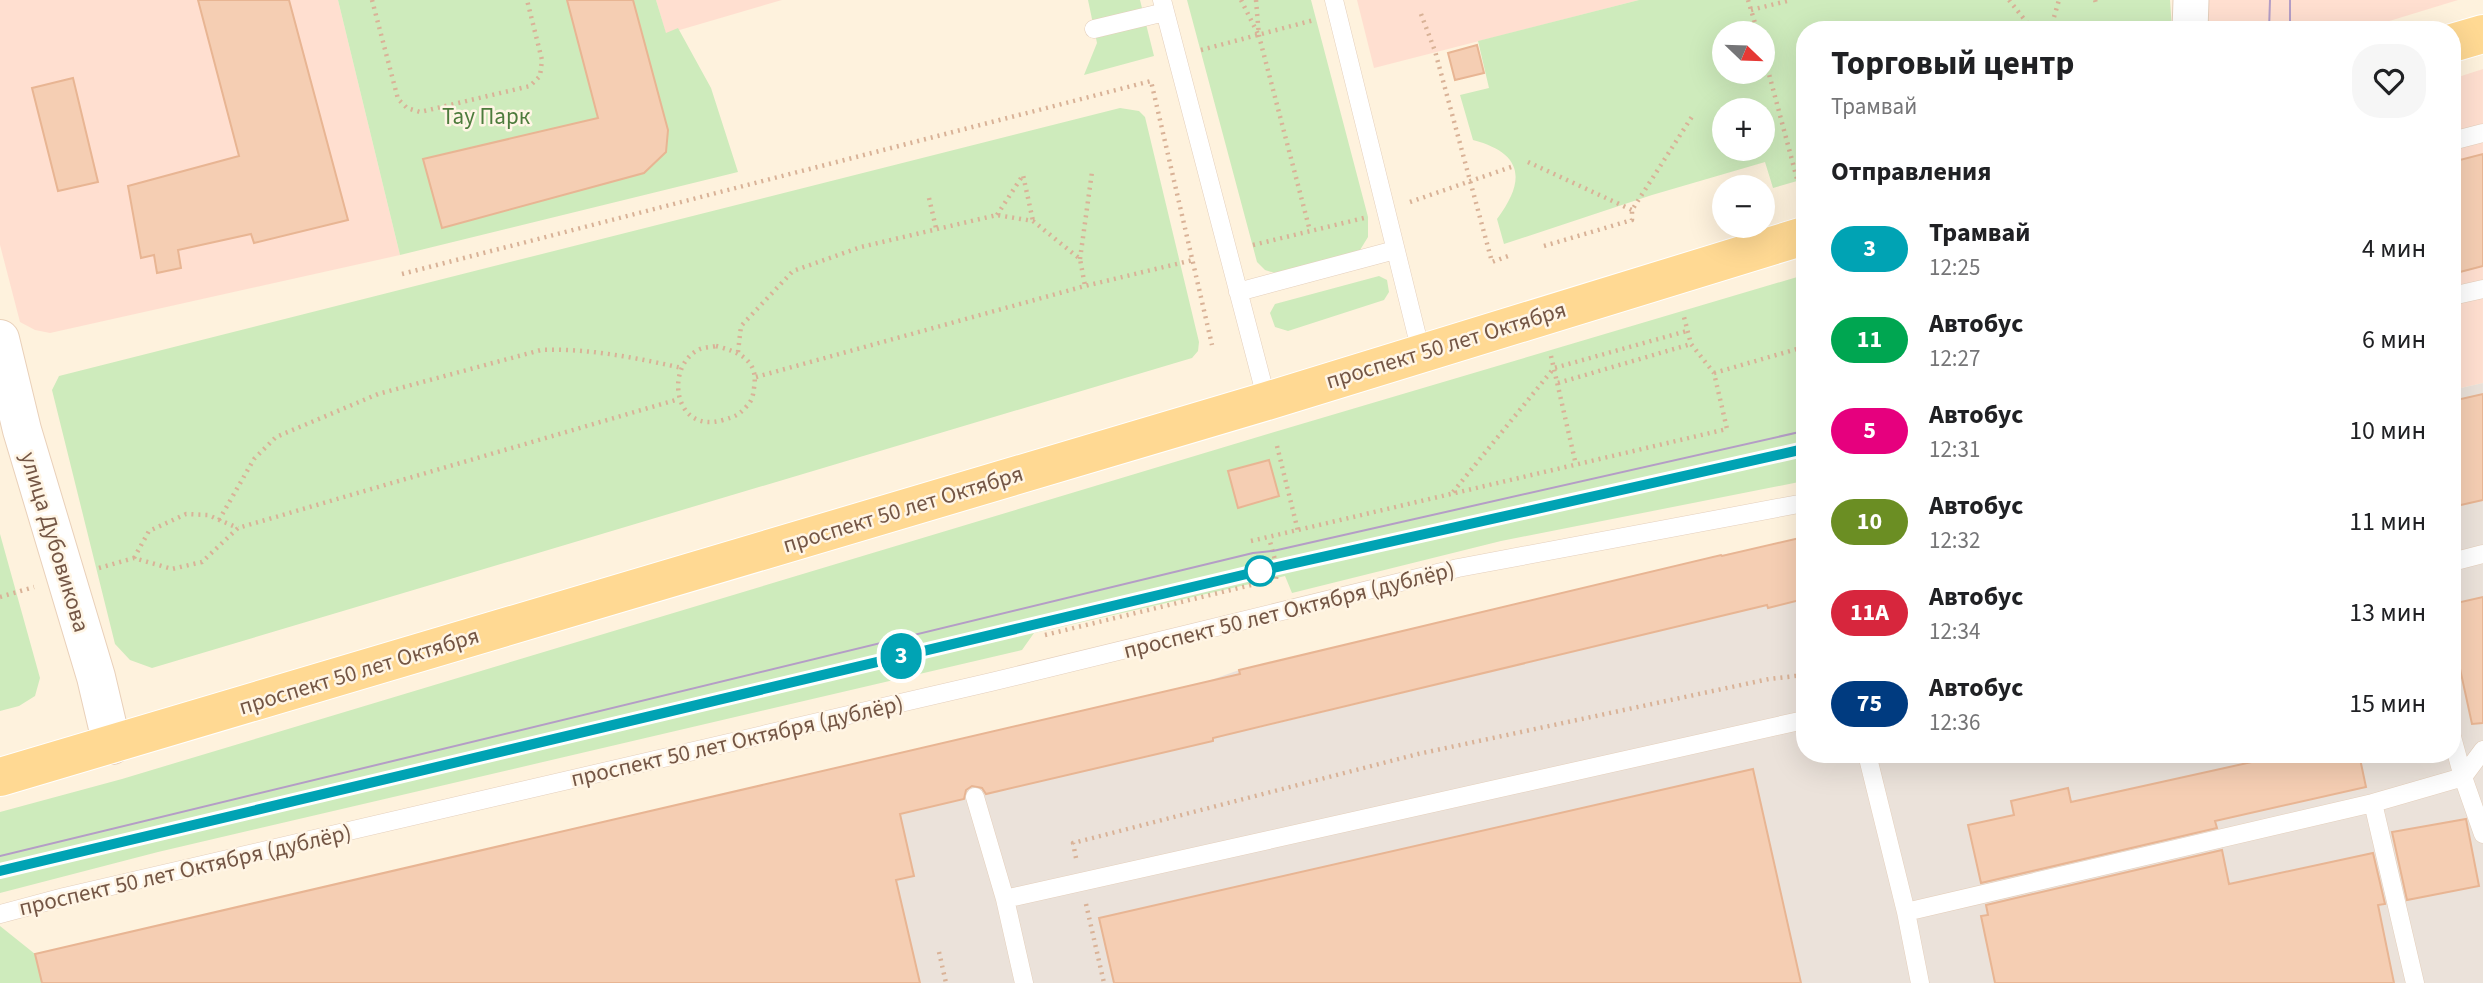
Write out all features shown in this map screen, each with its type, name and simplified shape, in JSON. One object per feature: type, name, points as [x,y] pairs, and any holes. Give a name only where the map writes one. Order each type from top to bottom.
[{"type":"main road","points":[[2461,41],[2483,34]]},
{"type":"main road","name":"проспект 50 лет Октября","points":[[0,777],[1267,401],[1796,238]]},
{"type":"street","points":[[2190,0],[2190,21]]},
{"type":"street","name":"улица Дубовикова","points":[[0,339],[11,433],[64,578],[96,677],[112,745]]},
{"type":"lane","points":[[1334,0],[1421,352]]},
{"type":"lane","points":[[1094,29],[1163,6],[1267,401]]},
{"type":"lane","points":[[2461,139],[2483,133]]},
{"type":"lane","points":[[1238,292],[1395,250]]},
{"type":"lane","points":[[2461,294],[2483,289]]},
{"type":"lane","name":"проспект 50 лет Октября (дублёр)","points":[[0,914],[991,682],[1458,568],[1796,505]]},
{"type":"lane","points":[[2461,560],[2483,554]]},
{"type":"lane","points":[[1005,899],[1796,722]]},
{"type":"lane","points":[[1906,912],[2373,803],[2463,777],[2483,750]]},
{"type":"lane","points":[[1869,763],[1906,912],[1920,983]]},
{"type":"lane","points":[[2459,763],[2483,834]]},
{"type":"lane","points":[[975,796],[1005,899],[1024,983]]},
{"type":"lane","points":[[2373,803],[2415,983]]},
{"type":"path","points":[[372,0],[398,99],[407,108],[419,112],[530,86],[540,76],[542,60],[527,0]]},
{"type":"path","points":[[1241,0],[1259,36]]},
{"type":"path","points":[[1256,0],[1259,36],[1310,231]]},
{"type":"path","points":[[1748,0],[1754,21]]},
{"type":"path","points":[[1751,10],[1791,0]]},
{"type":"path","points":[[2009,0],[2026,21]]},
{"type":"path","points":[[2054,17],[2059,0]]},
{"type":"path","points":[[1421,14],[1435,51],[1492,262],[1508,256]]},
{"type":"path","points":[[1200,51],[1316,20]]},
{"type":"path","points":[[402,274],[1151,81],[1212,345]]},
{"type":"path","points":[[1772,84],[1796,175]]},
{"type":"path","points":[[1544,246],[1632,220],[1632,210],[1693,115]]},
{"type":"path","points":[[1528,162],[1632,210]]},
{"type":"path","points":[[1410,202],[1514,166]]},
{"type":"path","points":[[1085,286],[1080,259],[1092,172]]},
{"type":"path","points":[[996,215],[1023,175],[1033,221]]},
{"type":"path","points":[[929,198],[936,229]]},
{"type":"path","points":[[738,352],[741,326],[793,271],[861,247],[996,215],[1033,221],[1080,259]]},
{"type":"path","points":[[1253,245],[1368,217]]},
{"type":"path","points":[[756,377],[1085,286],[1193,260]]},
{"type":"path","points":[[1251,541],[1727,429],[1714,373],[1690,344],[1684,317]]},
{"type":"path","points":[[1452,493],[1554,368],[1687,331]]},
{"type":"path","points":[[1558,383],[1690,344]]},
{"type":"path","points":[[716,346],[738,352],[748,360],[756,377],[752,402],[738,416],[709,424],[695,420],[679,399],[682,368],[688,358],[700,349],[716,346]]},
{"type":"path","points":[[1714,373],[1796,348]]},
{"type":"path","points":[[219,520],[254,459],[276,437],[378,394],[541,350],[641,359],[682,368]]},
{"type":"path","points":[[1551,356],[1576,465]]},
{"type":"path","points":[[0,597],[134,558],[172,569],[202,562],[238,528],[679,399]]},
{"type":"path","points":[[1276,446],[1298,531]]},
{"type":"path","points":[[134,558],[149,531],[186,514],[208,515],[238,528]]},
{"type":"path","points":[[1045,635],[1276,579],[1277,567],[1269,538]]},
{"type":"path","points":[[1104,983],[1073,843],[1418,754],[1769,679],[1796,676]]},
{"type":"path","points":[[939,952],[946,983]]},
{"type":"shaded area","points":[[0,0],[338,0],[400,255],[50,333],[35,330],[20,322],[0,245]]},
{"type":"shaded area","points":[[656,0],[782,0],[666,34]]},
{"type":"shaded area","points":[[1357,0],[1639,0],[1374,68]]},
{"type":"shaded area","points":[[2206,0],[2458,0],[2389,21],[2205,21]]},
{"type":"shaded area","points":[[2483,69],[2483,383],[2461,388],[2461,76]]},
{"type":"shaded area","points":[[2483,383],[2483,983],[42,983],[35,954],[984,734],[998,791],[1213,741],[1200,684],[1239,670],[1253,729],[1735,613],[1721,555],[1753,549],[1768,607],[1796,601],[1796,763],[2461,763],[2461,388]]},
{"type":"green space","name":"Тау Парк","points":[[338,0],[656,0],[666,33],[678,28],[711,88],[738,172],[400,255]]},
{"type":"green space","points":[[1088,0],[1140,0],[1154,56],[1084,75],[1097,43]]},
{"type":"green space","points":[[1187,0],[1311,0],[1368,217],[1368,237],[1360,250],[1278,274],[1265,270],[1257,262]]},
{"type":"green space","points":[[1639,0],[2170,0],[2171,21],[1796,21],[1796,181],[1775,187],[1775,175],[1769,175],[1765,162],[1712,175],[1712,177],[1504,244],[1497,219],[1513,192],[1515,169],[1502,152],[1473,140],[1460,95],[1489,88],[1478,41]]},
{"type":"green space","points":[[1120,108],[1139,111],[1145,117],[1199,342],[1198,351],[1192,358],[152,668],[130,660],[115,644],[52,390],[59,376]]},
{"type":"green space","points":[[1379,276],[1387,280],[1389,292],[1384,300],[1288,331],[1275,327],[1270,313],[1275,304]]},
{"type":"green space","points":[[1796,277],[1796,483],[1501,541],[1292,593],[1285,576],[1034,633],[1022,650],[158,852],[0,893],[0,812],[122,779]]},
{"type":"green space","points":[[0,534],[40,678],[35,696],[19,706],[0,711]]},
{"type":"green space","points":[[0,926],[35,954],[42,983],[0,983]]},
{"type":"building","points":[[198,0],[289,0],[348,220],[254,243],[251,234],[178,250],[181,268],[157,273],[154,255],[141,258],[128,186],[239,156]]},
{"type":"building","name":"Тау Парк","points":[[567,0],[633,0],[668,130],[666,152],[644,173],[442,228],[423,159],[598,118]]},
{"type":"building","points":[[1477,45],[1484,73],[1455,80],[1448,53]]},
{"type":"building","points":[[73,78],[98,182],[58,191],[32,88]]},
{"type":"building","points":[[2483,154],[2483,266],[2461,272],[2461,160]]},
{"type":"building","points":[[2483,394],[2483,500],[2461,505],[2461,399]]},
{"type":"building","points":[[1269,460],[1279,496],[1238,508],[1228,471]]},
{"type":"building","points":[[1796,539],[1796,601],[1768,608],[1767,605],[986,794],[982,788],[972,786],[966,790],[964,799],[900,814],[914,876],[896,880],[920,983],[42,983],[35,954],[1240,674],[1239,670]]},
{"type":"building","points":[[2483,597],[2483,723],[2472,724],[2461,673],[2461,602]]},
{"type":"building","points":[[2247,763],[2361,763],[2366,787],[2215,821],[2217,828],[1981,883],[1968,825],[2014,815],[2011,801],[2068,788],[2071,802]]},
{"type":"building","points":[[1753,769],[1801,983],[1114,983],[1099,918]]},
{"type":"building","points":[[2466,819],[2479,886],[2407,900],[2392,832]]},
{"type":"building","points":[[2222,850],[2229,884],[2373,853],[2385,904],[2378,905],[2394,983],[1995,983],[1981,916],[1988,915],[1986,905]]},
{"type":"tram line","points":[[2269,21],[2270,0]]},
{"type":"tram line","points":[[2290,0],[2290,21]]},
{"type":"tram line","points":[[0,856],[1253,553],[1273,551],[1796,433]]},
{"type":"tram line","points":[[0,871],[1251,573],[1796,451]]},
{"type":"tram line","name":"3","points":[[0,871],[1251,573],[1796,451]]}]
